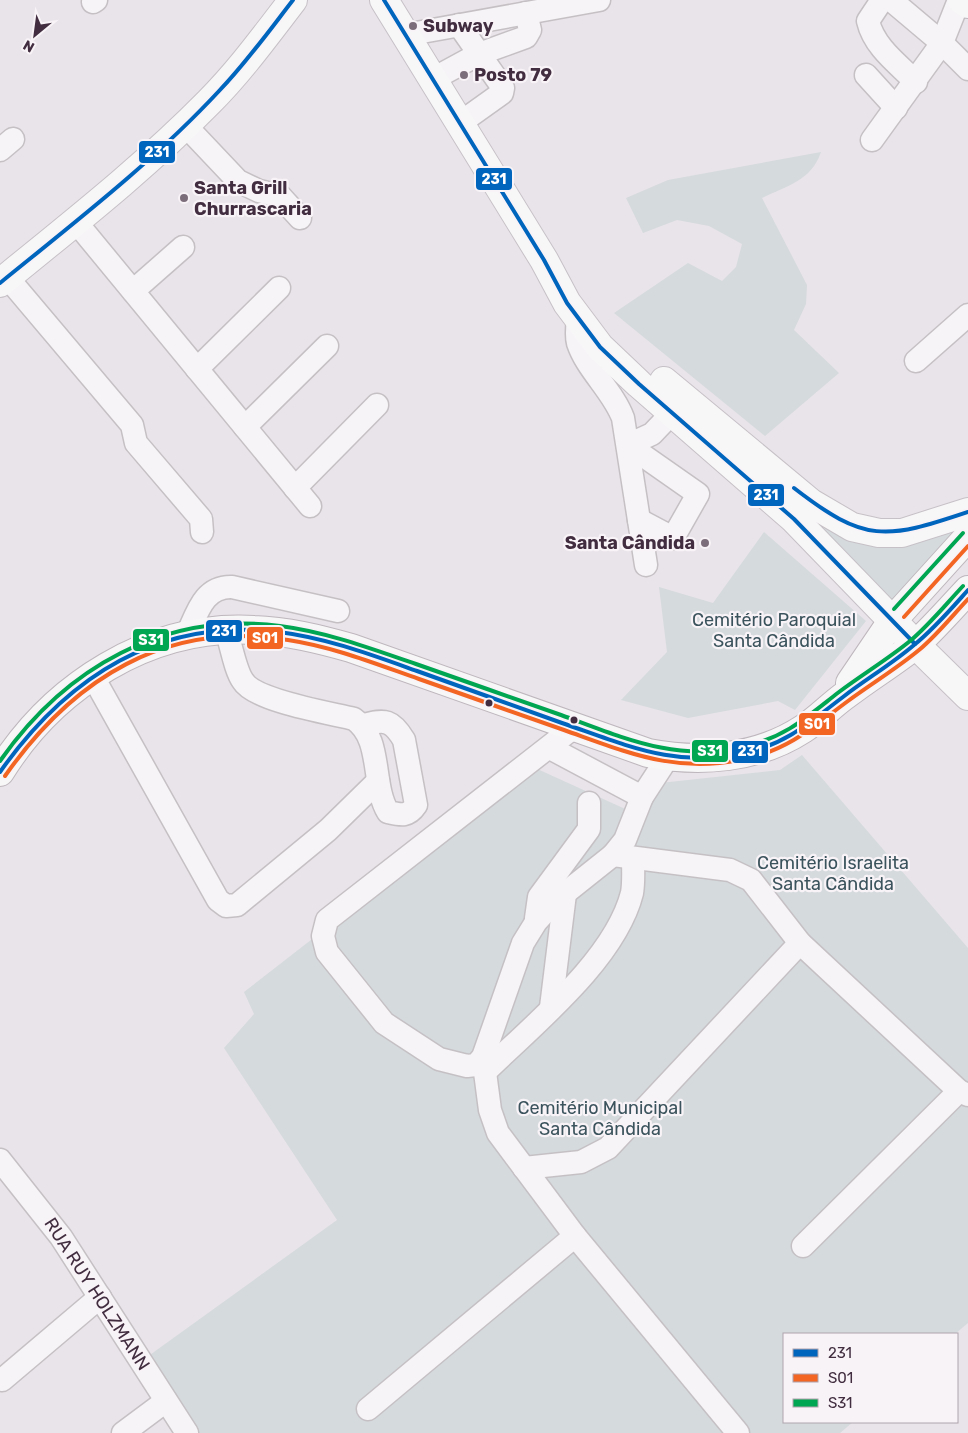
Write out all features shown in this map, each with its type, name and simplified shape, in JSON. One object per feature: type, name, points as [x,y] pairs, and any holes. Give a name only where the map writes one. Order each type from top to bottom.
[{"type":"main road","points":[[4,280],[141,167],[185,125],[226,84],[293,0]]},
{"type":"main road","points":[[384,0],[544,260],[578,320],[616,363],[779,505],[968,696]]},
{"type":"main road","points":[[961,0],[968,4]]},
{"type":"main road","points":[[544,260],[594,318],[626,349],[824,512],[846,524],[866,531],[902,533],[968,512]]},
{"type":"main road","points":[[672,413],[684,411],[697,415],[719,433],[750,452]]},
{"type":"main road","points":[[840,699],[892,621],[968,537]]},
{"type":"main road","points":[[0,772],[26,735],[47,711],[67,692],[92,675],[127,656],[186,637],[226,630],[288,633],[343,646],[631,748],[668,757],[703,759],[730,756],[778,743],[801,730],[915,644],[968,590]]},
{"type":"main road","points":[[936,623],[943,646],[968,674]]},
{"type":"street","points":[[405,35],[599,0]]},
{"type":"street","points":[[882,0],[868,21],[871,33],[876,41],[916,82]]},
{"type":"street","points":[[891,0],[942,43],[968,69]]},
{"type":"street","points":[[872,140],[916,82],[942,43],[961,0]]},
{"type":"street","points":[[433,79],[479,54],[526,37],[530,30],[526,13]]},
{"type":"street","points":[[459,25],[503,88],[502,93],[460,123]]},
{"type":"street","points":[[866,75],[896,108]]},
{"type":"street","points":[[185,125],[238,181],[259,191],[280,196],[300,218]]},
{"type":"street","points":[[76,222],[310,506]]},
{"type":"street","points":[[133,291],[183,247]]},
{"type":"street","points":[[4,280],[132,426],[136,443],[201,519],[202,532]]},
{"type":"street","points":[[197,369],[280,288]]},
{"type":"street","points":[[916,361],[968,315]]},
{"type":"street","points":[[578,320],[578,342],[619,408],[628,445],[646,565]]},
{"type":"street","points":[[245,427],[328,346]]},
{"type":"street","points":[[295,488],[377,405]]},
{"type":"street","points":[[628,445],[652,434],[672,413]]},
{"type":"street","points":[[652,434],[651,453],[656,465]]},
{"type":"street","points":[[628,445],[698,494],[672,538],[639,520]]},
{"type":"street","points":[[186,637],[206,597],[212,590],[221,587],[232,587],[338,611]]},
{"type":"street","points":[[226,630],[242,681],[250,690],[266,697],[354,719],[364,726],[371,739],[382,802],[388,812],[402,816],[412,812],[416,806],[404,740],[399,731],[388,722],[380,720],[364,726]]},
{"type":"street","points":[[92,675],[218,900],[226,906],[237,905],[328,830],[378,781]]},
{"type":"street","points":[[573,728],[550,748],[327,920],[322,936],[326,952],[384,1023],[439,1059],[467,1066],[484,1065],[551,1007],[582,977],[622,917],[632,892],[623,856],[624,840],[642,797],[668,757]]},
{"type":"street","points":[[550,748],[642,797]]},
{"type":"street","points":[[536,922],[539,897],[590,829],[589,803]]},
{"type":"street","points":[[738,1433],[575,1236],[498,1133],[490,1110],[484,1065],[523,943],[536,922],[565,894],[623,856],[730,870],[751,880],[800,943],[964,1093],[803,1246]]},
{"type":"street","points":[[551,1007],[565,894]]},
{"type":"street","points":[[524,1168],[582,1162],[608,1148],[800,943]]},
{"type":"street","name":"RUA RUY HOLZMANN","points":[[0,1160],[43,1212],[187,1433]]},
{"type":"street","points":[[368,1409],[575,1236]]},
{"type":"street","points":[[2,1380],[100,1297]]},
{"type":"street","points":[[123,1433],[166,1401]]},
{"type":"green space","points":[[821,152],[817,162],[805,176],[762,198],[807,285],[806,304],[794,330],[839,373],[765,436],[614,313],[688,263],[722,281],[736,267],[742,244],[709,226],[677,220],[643,233],[626,198],[668,180]]},
{"type":"green space","points":[[696,420],[830,522],[968,519],[893,601]]},
{"type":"green space","name":"Cemitério Paroquial Santa Cândida","points":[[764,532],[866,621],[795,710],[778,701],[688,718],[621,700],[667,652],[659,587],[713,603]]},
{"type":"green space","name":"Cemitério Municipal Santa Cândida","points":[[802,755],[968,948],[968,1323],[956,1333],[783,1333],[783,1423],[852,1423],[840,1433],[195,1433],[147,1357],[337,1220],[224,1048],[254,1014],[244,992],[533,767],[634,813],[660,783],[780,770]]},
{"type":"transit line","name":"231","points":[[0,283],[113,191],[194,117],[239,69],[293,0]]},
{"type":"transit line","name":"231","points":[[384,0],[544,260],[567,303],[600,347],[639,384],[794,519],[915,644]]},
{"type":"transit line","name":"231","points":[[794,488],[839,519],[858,527],[876,531],[916,528],[968,512]]},
{"type":"transit line","name":"S31","points":[[894,609],[963,533]]},
{"type":"transit line","name":"S01","points":[[904,617],[968,546]]},
{"type":"transit line","name":"S31","points":[[0,761],[26,728],[55,699],[87,673],[121,653],[158,638],[196,628],[237,624],[280,626],[315,632],[349,642],[651,746],[697,752],[746,746],[773,737],[796,725],[848,685],[893,654],[924,628],[963,586]]},
{"type":"transit line","name":"231","points":[[0,772],[26,738],[55,708],[86,682],[120,661],[156,645],[194,634],[235,630],[279,632],[314,638],[349,648],[631,747],[676,757],[723,757],[763,748],[799,730],[914,645],[935,626],[968,590]]},
{"type":"transit line","name":"S01","points":[[5,776],[32,741],[61,711],[92,685],[126,664],[163,649],[202,639],[244,636],[288,640],[338,651],[610,746],[654,759],[676,763],[723,763],[764,754],[790,742],[813,727],[919,650],[968,599]]},
{"type":"place","name":"Subway","points":[[413,26]]},
{"type":"place","name":"Posto 79","points":[[464,75]]},
{"type":"place","name":"Santa Grill Churrascaria","points":[[184,198]]},
{"type":"place","name":"Santa Cândida","points":[[705,543]]},
{"type":"park label","name":"Cemitério Israelita Santa Cândida","points":[[833,873]]}]
